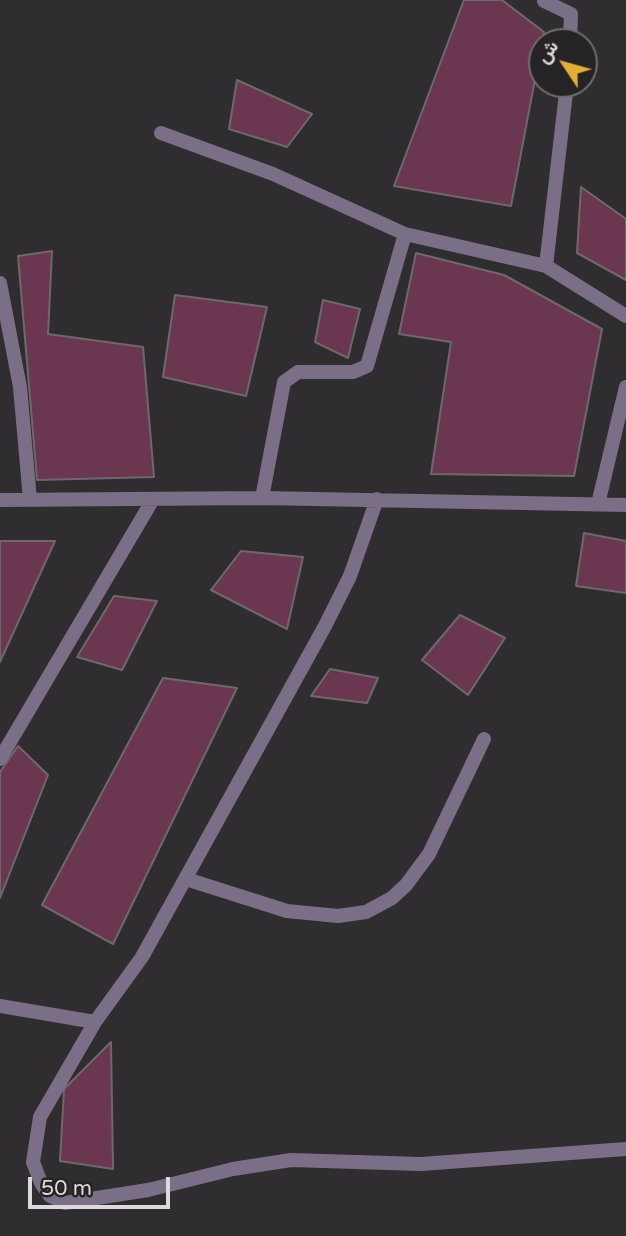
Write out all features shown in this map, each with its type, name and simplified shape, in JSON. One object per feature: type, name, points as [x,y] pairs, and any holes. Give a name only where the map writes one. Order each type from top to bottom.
[{"type":"street","points":[[544,1],[571,14],[570,28]]},
{"type":"street","points":[[546,266],[564,98]]},
{"type":"street","points":[[161,133],[273,174],[405,234],[546,266],[626,316]]},
{"type":"street","points":[[262,498],[284,382],[298,372],[353,372],[366,366],[405,234]]},
{"type":"street","points":[[0,283],[20,387],[30,500]]},
{"type":"street","points":[[598,504],[626,387]]},
{"type":"street","points":[[0,500],[262,498],[626,505]]},
{"type":"street","points":[[377,499],[345,586],[186,879],[142,957],[95,1022],[55,1086],[40,1117],[34,1139],[33,1162],[41,1183],[50,1196],[65,1203],[148,1191],[233,1169],[291,1160],[421,1164],[626,1149]]},
{"type":"street","points":[[0,759],[152,500]]},
{"type":"street","points":[[186,879],[287,911],[338,916],[366,912],[399,891],[429,853],[484,738]]},
{"type":"street","points":[[0,1006],[95,1022]]},
{"type":"building","points":[[464,0],[502,0],[539,28],[528,28],[528,98],[531,98],[511,206],[394,186]]},
{"type":"building","points":[[237,80],[312,114],[287,147],[229,129]]},
{"type":"building","points":[[581,187],[626,219],[626,280],[577,253]]},
{"type":"building","points":[[52,251],[48,334],[143,347],[154,477],[37,480],[18,256]]},
{"type":"building","points":[[416,253],[504,275],[602,329],[574,476],[431,474],[451,342],[399,334]]},
{"type":"building","points":[[175,295],[267,307],[246,396],[163,377]]},
{"type":"building","points":[[323,300],[360,309],[348,358],[315,342]]},
{"type":"building","points":[[584,533],[626,541],[626,593],[576,586]]},
{"type":"building","points":[[0,541],[55,541],[0,662]]},
{"type":"building","points":[[241,551],[303,557],[287,629],[211,590]]},
{"type":"building","points":[[114,596],[157,601],[122,670],[77,657]]},
{"type":"building","points":[[460,615],[505,638],[468,695],[422,660]]},
{"type":"building","points":[[330,669],[378,678],[367,703],[311,696]]},
{"type":"building","points":[[163,678],[237,688],[113,944],[42,905]]},
{"type":"building","points":[[18,746],[48,775],[0,898],[0,772]]},
{"type":"building","points":[[111,1042],[113,1169],[60,1161],[64,1089]]}]
